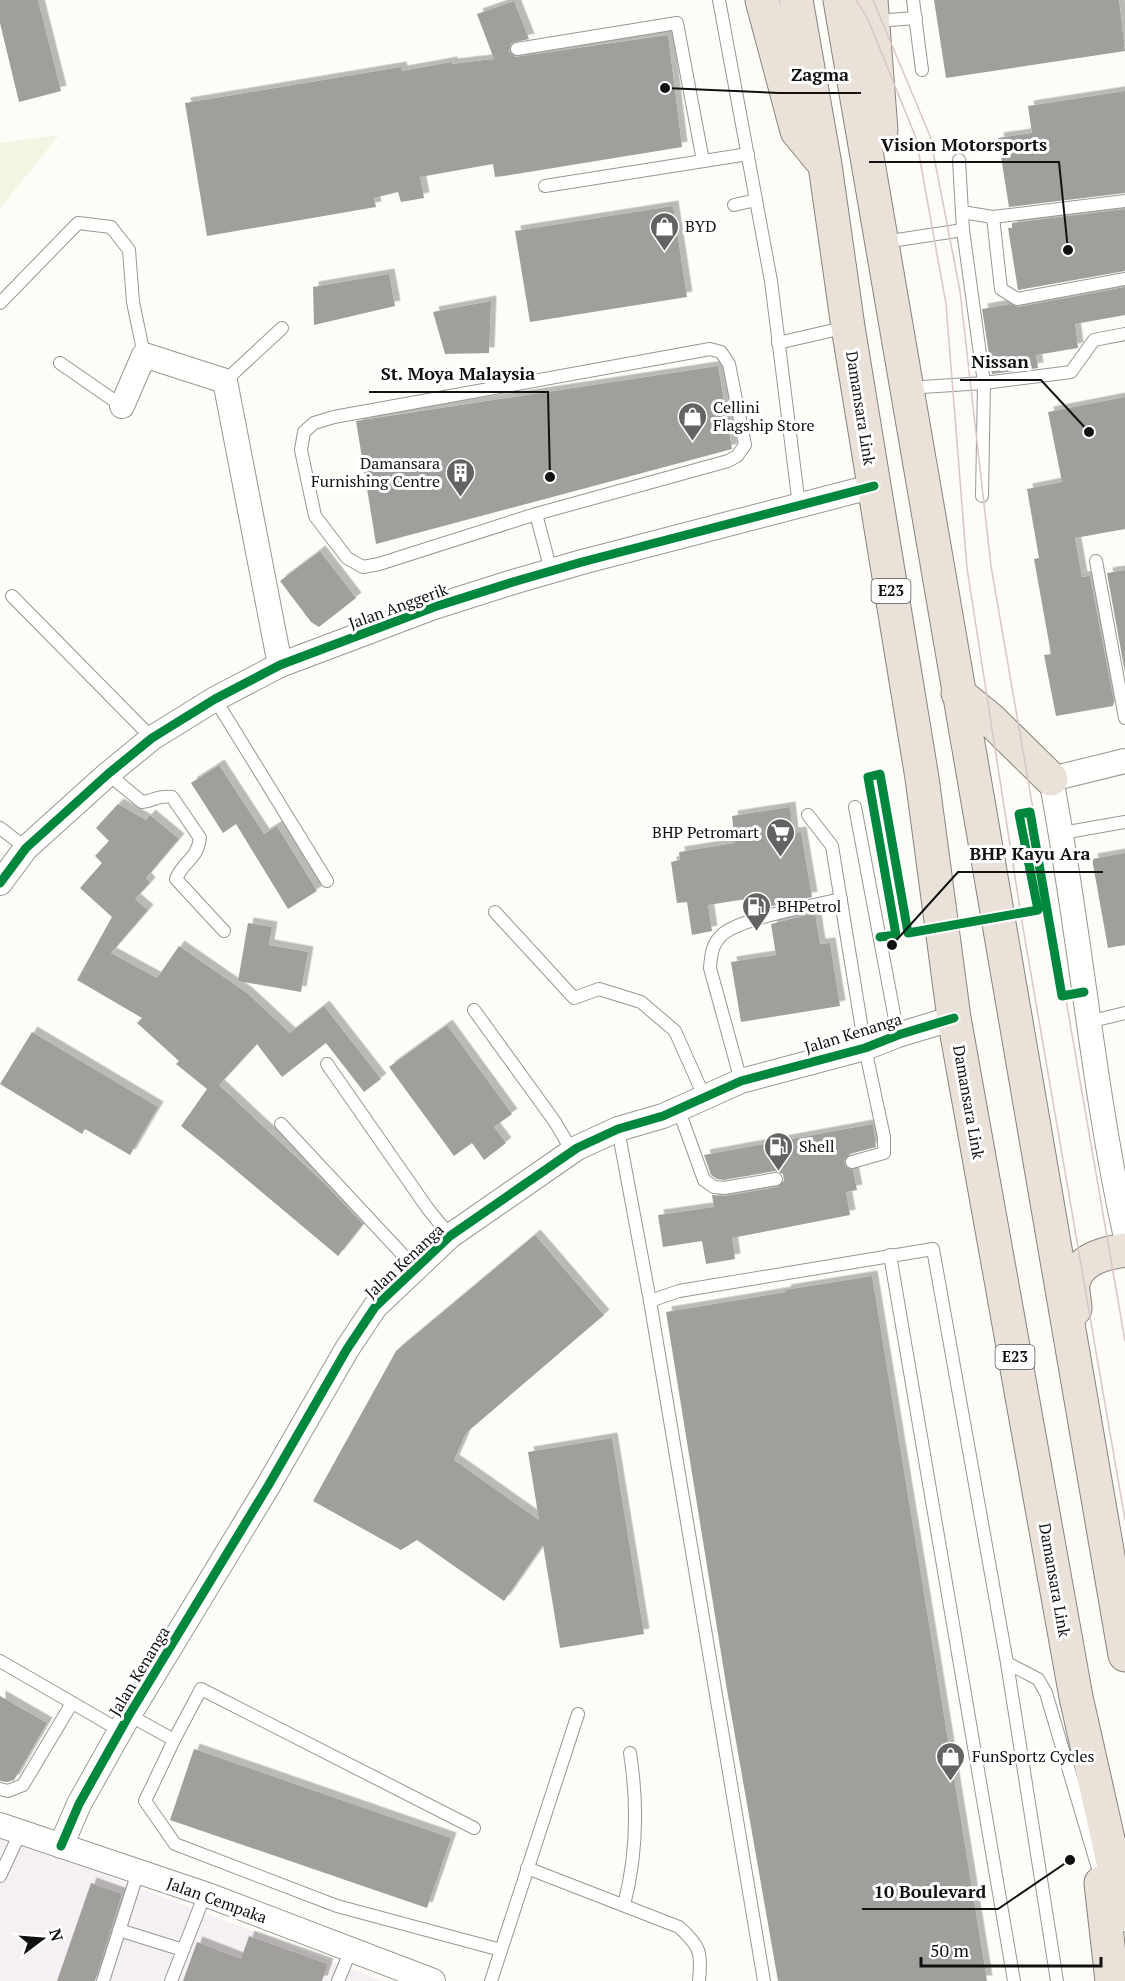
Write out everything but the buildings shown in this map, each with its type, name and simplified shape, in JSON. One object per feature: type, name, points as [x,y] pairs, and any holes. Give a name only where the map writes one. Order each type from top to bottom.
[{"type":"highway","points":[[762,0],[797,131],[825,165]]},
{"type":"highway","name":"Damansara Link","points":[[796,0],[825,165],[848,327],[922,778],[954,1018],[1076,1696],[1125,1913]]},
{"type":"highway","points":[[840,0],[1125,1655]]},
{"type":"highway","points":[[872,11],[882,138],[880,233]]},
{"type":"highway","points":[[958,693],[990,718],[1051,779]]},
{"type":"highway","points":[[1079,1383],[1074,1280],[1085,1264],[1103,1254],[1125,1250]]},
{"type":"highway","points":[[1076,1696],[1112,1981]]},
{"type":"street","points":[[122,406],[144,355],[225,381],[280,665]]},
{"type":"street","name":"Jalan Anggerik","points":[[0,883],[26,848],[108,774],[152,738],[215,699],[280,665],[435,607],[551,571],[874,486]]},
{"type":"street","points":[[1125,761],[1051,779],[1062,833],[1088,1022],[1122,1205],[1125,1233]]},
{"type":"street","name":"Jalan Kenanga","points":[[61,1846],[79,1804],[125,1723],[268,1486],[347,1349],[375,1307],[417,1270],[450,1236],[572,1151],[618,1130],[663,1116],[704,1096],[741,1082],[865,1048],[954,1018]]},
{"type":"street","name":"Jalan Cempaka","points":[[10,1829],[205,1894],[433,1981]]},
{"type":"lane","points":[[719,0],[771,281],[799,506]]},
{"type":"lane","points":[[913,0],[922,70]]},
{"type":"lane","points":[[872,11],[916,18]]},
{"type":"lane","points":[[517,49],[677,23],[704,161]]},
{"type":"lane","points":[[545,186],[748,154]]},
{"type":"lane","points":[[959,160],[963,230],[984,383],[982,496]]},
{"type":"lane","points":[[734,205],[756,200]]},
{"type":"lane","points":[[962,212],[993,217],[1125,201]]},
{"type":"lane","points":[[993,217],[1001,289],[1017,298],[1125,279]]},
{"type":"lane","points":[[0,303],[78,223],[111,227],[129,250],[133,302],[144,355]]},
{"type":"lane","points":[[880,233],[963,230]]},
{"type":"lane","points":[[778,343],[848,327]]},
{"type":"lane","points":[[225,381],[282,328]]},
{"type":"lane","points":[[906,388],[984,383],[1071,372],[1094,340],[1125,334]]},
{"type":"lane","points":[[710,349],[721,352],[729,364],[745,446],[737,456],[728,461],[536,514],[379,564],[363,567],[347,558],[315,516],[301,450],[303,432],[314,423],[334,417],[710,349]]},
{"type":"lane","points":[[60,363],[122,406]]},
{"type":"lane","points":[[536,514],[551,571]]},
{"type":"lane","points":[[1096,561],[1125,718]]},
{"type":"lane","points":[[12,596],[152,738]]},
{"type":"lane","points":[[215,699],[327,881]]},
{"type":"lane","points":[[108,774],[142,802],[147,802],[160,795],[172,797],[200,838],[199,850],[180,869],[176,879],[224,931]]},
{"type":"lane","points":[[855,807],[898,1035]]},
{"type":"lane","points":[[808,815],[832,846],[865,1048],[885,1147],[882,1155],[852,1162]]},
{"type":"lane","points":[[1062,833],[1125,822]]},
{"type":"lane","points":[[0,828],[26,848]]},
{"type":"lane","points":[[741,1082],[710,968],[711,950],[723,934],[746,922],[841,899]]},
{"type":"lane","points":[[495,912],[574,998],[599,989],[641,1002],[675,1031],[704,1096]]},
{"type":"lane","points":[[474,1010],[555,1122],[572,1151]]},
{"type":"lane","points":[[1088,1022],[1125,1013]]},
{"type":"lane","points":[[327,1064],[428,1209],[450,1236]]},
{"type":"lane","points":[[678,1108],[704,1180],[714,1187],[724,1188],[776,1179]]},
{"type":"lane","points":[[281,1124],[417,1270]]},
{"type":"lane","points":[[618,1130],[650,1301],[764,1981]]},
{"type":"lane","points":[[650,1301],[679,1291],[933,1249],[1007,1663],[1057,1981]]},
{"type":"lane","points":[[890,1256],[1014,1981]]},
{"type":"lane","points":[[0,1661],[72,1703],[174,1740]]},
{"type":"lane","points":[[1007,1663],[1038,1679],[1046,1693],[1100,1875]]},
{"type":"lane","points":[[474,1828],[201,1689],[145,1801],[176,1844],[337,1906],[501,1950]]},
{"type":"lane","points":[[0,1789],[8,1791],[23,1785],[72,1703]]},
{"type":"lane","points":[[491,1981],[578,1714]]},
{"type":"lane","points":[[624,1905],[632,1877],[635,1832],[634,1782],[630,1754]]},
{"type":"lane","points":[[0,1876],[10,1829]]},
{"type":"lane","points":[[528,1868],[679,1927],[696,1942],[702,1958],[699,1981]]},
{"type":"lane","points":[[103,1981],[138,1872]]},
{"type":"lane","points":[[171,1981],[205,1894]]},
{"type":"lane","points":[[119,1930],[183,1950]]},
{"type":"lane","points":[[338,1981],[351,1950]]},
{"type":"shaded area","points":[[0,1835],[383,1981],[0,1981]]},
{"type":"green space","points":[[59,135],[0,208],[0,143]]},
{"type":"tram line","points":[[856,0],[867,17],[916,138],[946,304],[967,568],[1022,922],[1125,1520]]},
{"type":"tram line","points":[[873,0],[930,136],[960,291],[991,566],[1125,1341]]},
{"type":"cycle path","points":[[0,883],[26,848],[108,774],[152,738],[215,699],[280,665],[434,607],[513,582],[874,486]]},
{"type":"cycle path","points":[[880,937],[896,935],[868,777],[880,774],[908,933],[1038,910],[1019,814],[1030,812],[1062,996],[1084,992]]},
{"type":"cycle path","points":[[61,1846],[79,1804],[129,1715],[268,1486],[347,1349],[375,1307],[450,1236],[577,1148],[618,1129],[663,1116],[741,1081],[865,1048],[954,1018]]},
{"type":"place","name":"Zagma","points":[[665,88]]},
{"type":"place","name":"Vision Motorsports","points":[[1068,250]]},
{"type":"place","name":"BYD","points":[[664,252]]},
{"type":"place","name":"Nissan","points":[[1089,432]]},
{"type":"place","name":"Cellini Flagship Store","points":[[692,442]]},
{"type":"place","name":"St. Moya Malaysia","points":[[550,477]]},
{"type":"place","name":"Damansara Furnishing Centre","points":[[461,498]]},
{"type":"place","name":"BHP Petromart","points":[[780,858]]},
{"type":"place","name":"BHPetrol","points":[[756,932]]},
{"type":"place","name":"BHP Kayu Ara","points":[[892,945]]},
{"type":"place","name":"Shell","points":[[778,1172]]},
{"type":"place","name":"FunSportz Cycles","points":[[951,1782]]},
{"type":"place","name":"10 Boulevard","points":[[1070,1860]]}]
